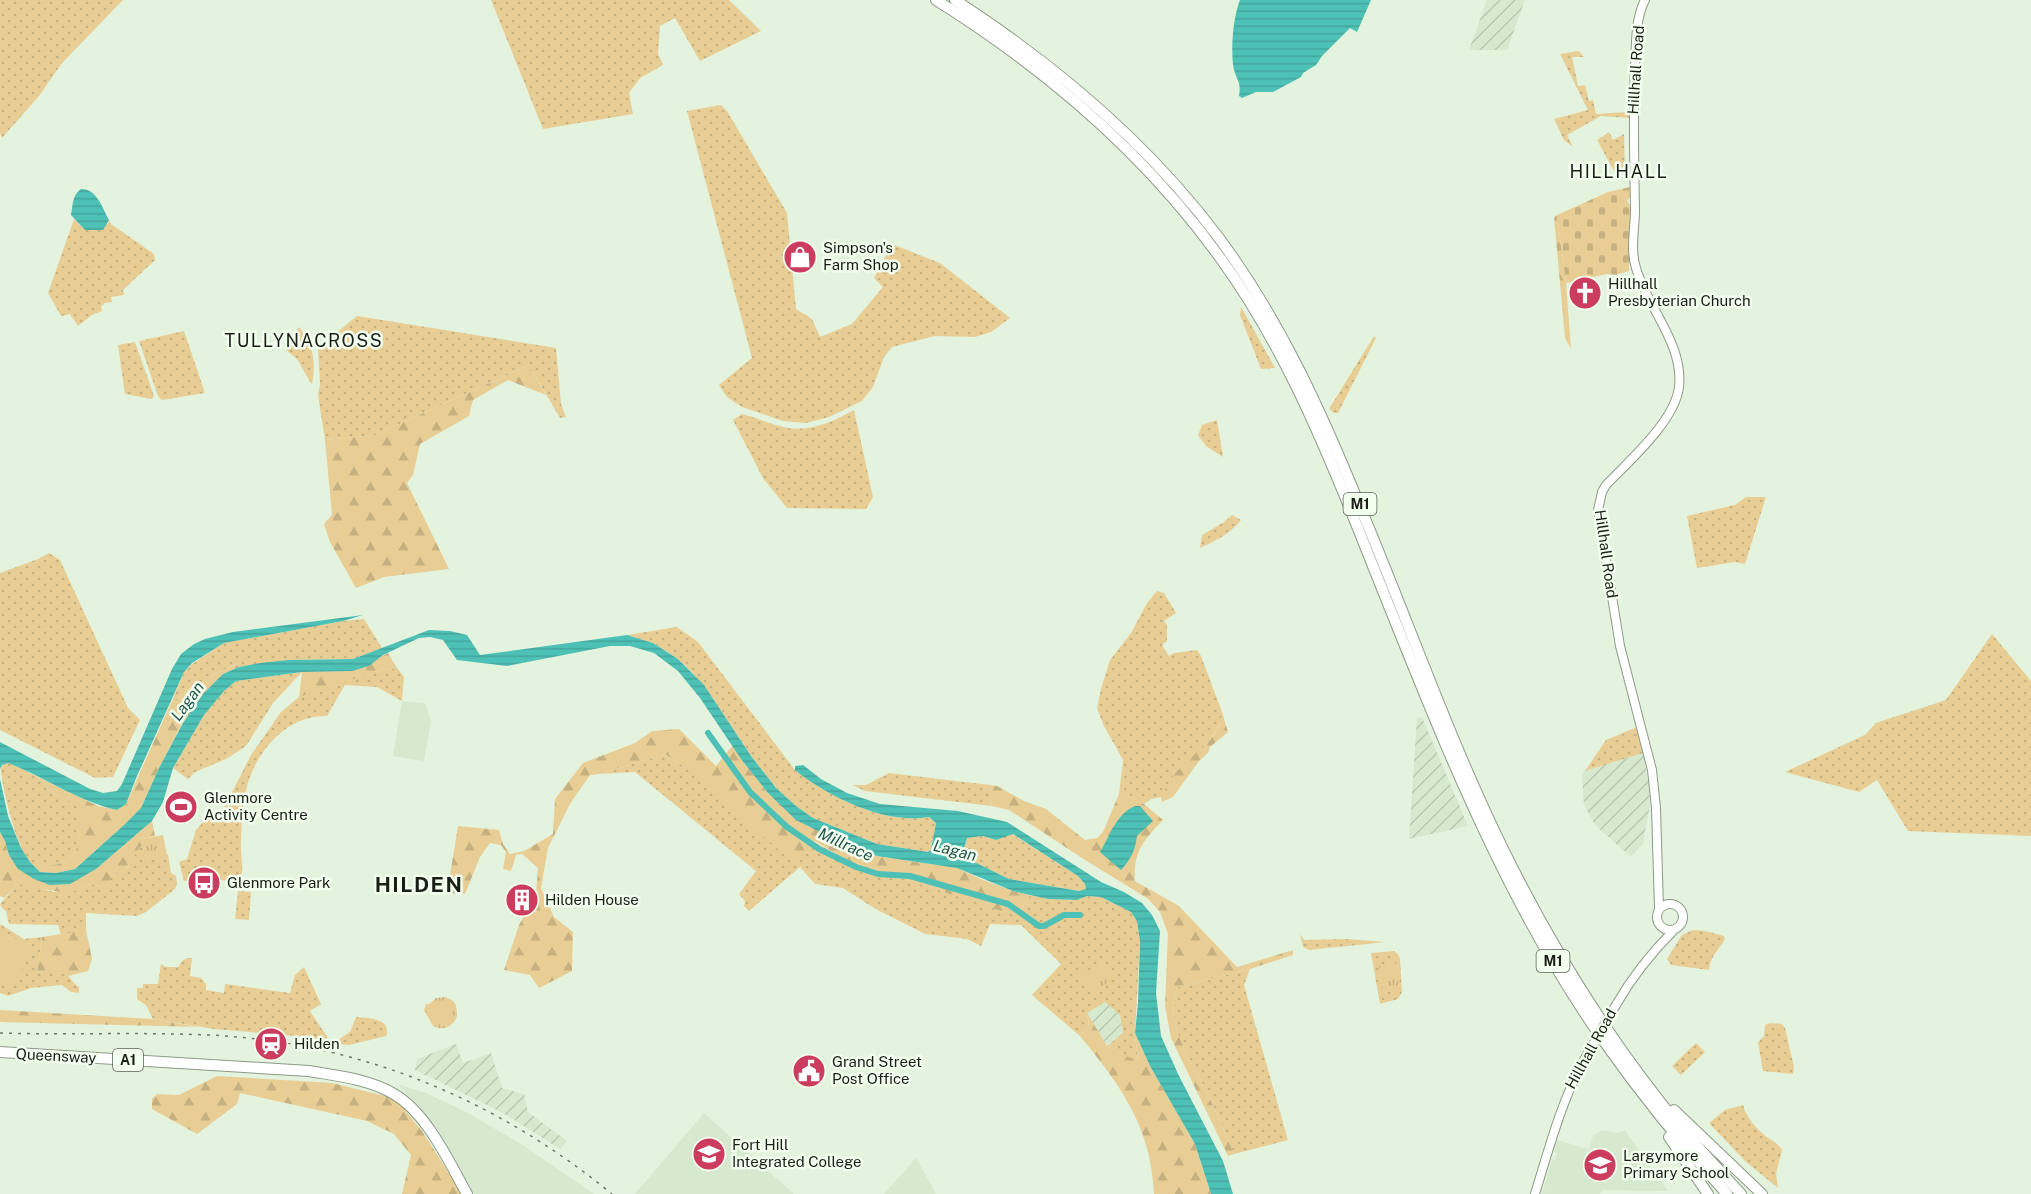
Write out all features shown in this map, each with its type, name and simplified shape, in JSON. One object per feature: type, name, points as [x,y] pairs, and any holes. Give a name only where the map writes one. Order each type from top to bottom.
[{"type":"highway","name":"M1","points":[[936,0],[1037,69],[1107,129],[1167,190],[1223,262],[1252,306],[1289,373],[1330,461],[1442,735],[1509,883],[1568,987],[1602,1040],[1650,1096],[1741,1194]]},
{"type":"highway","name":"M1","points":[[954,0],[1035,55],[1119,126],[1144,150],[1187,199],[1242,271],[1281,337],[1330,436],[1462,756],[1504,851],[1546,931],[1650,1096],[1690,1153],[1727,1194]]},
{"type":"highway","name":"Queensway","points":[[0,1052],[309,1071],[345,1077],[393,1093],[412,1107],[467,1194]]},
{"type":"highway","points":[[1650,1096],[1675,1146],[1708,1194]]},
{"type":"highway","points":[[1650,1096],[1762,1194]]},
{"type":"main road","name":"Hillhall Road","points":[[1645,0],[1640,14],[1635,58],[1633,251],[1642,286],[1676,356],[1679,385],[1672,406],[1650,439],[1606,484],[1598,510],[1620,646],[1655,789],[1659,909]]},
{"type":"main road","points":[[1657,922],[1663,928],[1675,929],[1681,924],[1683,915],[1679,907],[1659,889]]},
{"type":"main road","points":[[1656,948],[1659,909],[1666,904],[1675,904]]},
{"type":"main road","name":"Hillhall Road","points":[[1535,1194],[1564,1101],[1589,1050],[1624,990],[1656,948],[1675,929]]},
{"type":"shaded area","points":[[1487,0],[1525,0],[1507,50],[1469,50]]},
{"type":"shaded area","points":[[402,701],[425,703],[431,722],[424,761],[393,756]]},
{"type":"shaded area","points":[[1422,717],[1468,826],[1409,839],[1417,718]]},
{"type":"shaded area","points":[[1643,753],[1650,805],[1643,844],[1631,857],[1595,825],[1584,805],[1582,775],[1585,771]]},
{"type":"shaded area","points":[[1105,1002],[1120,1015],[1123,1033],[1107,1046],[1087,1013]]},
{"type":"shaded area","points":[[456,1044],[463,1063],[491,1053],[502,1088],[524,1094],[528,1112],[567,1141],[560,1149],[503,1113],[415,1070],[417,1059]]},
{"type":"shaded area","points":[[397,1084],[426,1093],[468,1113],[523,1145],[594,1194],[474,1194],[433,1125],[419,1106]]},
{"type":"shaded area","name":"Fort Hill Integrated College","points":[[704,1113],[794,1194],[635,1194]]},
{"type":"shaded area","name":"Largymore Primary School","points":[[1602,1130],[1618,1133],[1625,1130],[1668,1191],[1602,1190],[1600,1194],[1542,1194],[1552,1159],[1555,1160],[1557,1154],[1554,1152],[1557,1140],[1589,1149],[1593,1136]]},
{"type":"shaded area","name":"Fort Hill Integrated College","points":[[916,1158],[936,1194],[884,1194]]},
{"type":"green space","points":[[0,0],[123,0],[62,63],[39,96],[2,138],[0,133]]},
{"type":"green space","points":[[491,0],[729,0],[761,31],[700,61],[675,18],[660,26],[658,54],[663,65],[640,78],[629,93],[633,114],[543,129]]},
{"type":"green space","points":[[1579,51],[1584,57],[1572,57],[1578,86],[1585,85],[1589,101],[1593,100],[1596,114],[1627,112],[1630,118],[1601,116],[1567,135],[1573,147],[1564,140],[1554,119],[1588,110],[1560,54]]},
{"type":"green space","points":[[721,105],[727,111],[787,213],[796,309],[812,319],[820,337],[852,324],[883,287],[874,278],[892,244],[940,263],[1010,318],[991,332],[975,337],[935,336],[892,347],[884,357],[873,387],[862,401],[829,417],[806,423],[783,421],[742,407],[727,397],[719,385],[752,358],[687,111]]},
{"type":"green space","points":[[1609,132],[1613,140],[1624,134],[1625,171],[1615,173],[1597,140]]},
{"type":"green space","points":[[1630,187],[1630,197],[1627,201],[1631,207],[1629,271],[1566,283],[1557,215],[1608,192]]},
{"type":"green space","points":[[1557,215],[1566,283],[1571,349],[1565,338],[1554,217]]},
{"type":"green space","points":[[74,219],[83,228],[108,224],[109,220],[111,224],[154,254],[155,260],[123,290],[124,295],[111,297],[112,302],[105,303],[101,307],[102,311],[92,315],[78,326],[70,314],[61,316],[48,293]]},
{"type":"green space","points":[[1241,307],[1275,368],[1261,369],[1240,315]]},
{"type":"green space","points":[[357,316],[556,348],[561,404],[566,417],[560,418],[529,365],[375,435],[325,440],[318,395],[320,384],[318,348]]},
{"type":"green space","points":[[299,327],[313,354],[312,385],[297,359],[286,350]]},
{"type":"green space","points":[[184,331],[205,393],[162,400],[158,396],[139,341]]},
{"type":"green space","points":[[1374,336],[1376,338],[1338,413],[1334,413],[1329,409]]},
{"type":"green space","points":[[135,342],[154,396],[152,399],[125,394],[118,345]]},
{"type":"green space","points":[[529,365],[546,395],[508,380],[473,400],[469,416],[420,444],[413,475],[407,483],[449,569],[384,577],[356,588],[330,542],[324,524],[332,515],[325,440],[375,435]]},
{"type":"green space","points":[[854,410],[873,497],[866,509],[787,508],[763,478],[733,420],[742,414],[783,427],[802,429],[829,422]]},
{"type":"green space","points":[[1217,420],[1223,457],[1206,446],[1198,435],[1202,425]]},
{"type":"green space","points":[[1746,497],[1766,497],[1745,564],[1735,562],[1697,568],[1687,516],[1735,505]]},
{"type":"green space","points":[[1232,515],[1241,520],[1237,525],[1217,540],[1200,548],[1202,535]]},
{"type":"green space","points":[[49,553],[60,560],[128,708],[140,720],[113,777],[95,778],[0,730],[0,573]]},
{"type":"green space","points":[[1157,591],[1164,593],[1176,613],[1164,621],[1167,625],[1167,641],[1162,645],[1169,656],[1174,653],[1197,650],[1222,712],[1222,718],[1216,731],[1200,752],[1178,770],[1161,797],[1151,799],[1144,804],[1124,792],[1123,760],[1097,708],[1110,660],[1131,633],[1147,603]]},
{"type":"green space","points":[[364,619],[382,648],[353,659],[288,660],[239,667],[236,664],[209,677],[171,703],[184,672],[224,643]]},
{"type":"green space","points":[[677,627],[698,642],[795,770],[824,790],[858,807],[894,817],[929,817],[936,823],[931,849],[928,852],[877,844],[813,818],[796,806],[776,788],[751,756],[712,697],[691,671],[678,659],[653,643],[627,635]]},
{"type":"green space","points":[[1992,634],[2031,681],[2031,836],[1908,831],[1877,780],[1859,792],[1785,772],[1865,735],[1876,723],[1946,700]]},
{"type":"green space","points":[[388,653],[397,668],[381,670],[299,697],[302,672],[352,671]]},
{"type":"green space","points":[[236,664],[239,667],[223,674],[183,722],[141,808],[75,869],[56,873],[40,872],[30,862],[60,864],[74,853],[80,836],[79,806],[49,792],[42,779],[98,806],[117,810],[126,804],[171,703],[209,677]]},
{"type":"green space","points":[[397,668],[404,677],[402,701],[377,687],[345,685],[327,716],[300,721],[277,736],[268,746],[253,770],[246,790],[242,820],[240,880],[184,881],[179,862],[187,859],[196,830],[204,821],[223,810],[251,755],[281,712],[299,697],[322,688],[381,670]]},
{"type":"green space","points":[[302,672],[273,703],[246,746],[226,759],[195,772],[188,779],[173,768],[204,715],[224,691],[236,681]]},
{"type":"green space","points":[[1222,712],[1228,732],[1210,747],[1208,753],[1199,761],[1173,797],[1162,802],[1161,797],[1174,775],[1217,730]]},
{"type":"green space","points":[[1637,727],[1643,753],[1585,771],[1606,740]]},
{"type":"green space","points":[[679,729],[716,766],[733,745],[768,793],[877,856],[957,868],[983,880],[1030,895],[1017,916],[846,860],[815,841],[795,864],[686,768],[665,754],[590,775],[570,804],[548,848],[541,888],[554,917],[573,932],[572,971],[539,988],[530,975],[504,970],[519,925],[536,894],[538,868],[522,854],[516,855],[511,871],[503,869],[506,852],[501,845],[490,843],[480,857],[465,894],[447,893],[458,826],[499,830],[503,844],[510,854],[524,851],[553,834],[555,799],[583,763],[635,743],[652,731]]},
{"type":"green space","points":[[665,754],[846,860],[1017,915],[1030,895],[1048,899],[1077,900],[1087,896],[1101,897],[1131,912],[1137,921],[1140,941],[1135,1034],[1138,1063],[1107,1046],[1123,1033],[1120,1015],[1105,1002],[1087,1013],[1089,1027],[1080,1036],[1032,995],[1061,964],[1021,925],[990,924],[981,946],[967,939],[925,934],[874,908],[843,888],[815,884],[800,867],[749,911],[739,894],[756,871],[635,772],[599,774]]},
{"type":"green space","points":[[1123,760],[1124,792],[1144,804],[1163,820],[1150,834],[1138,854],[1135,881],[1179,906],[1237,967],[1293,950],[1293,955],[1250,969],[1178,987],[1174,1000],[1176,1027],[1234,1154],[1228,1156],[1171,1038],[1165,1006],[1168,934],[1160,912],[1147,898],[1009,810],[992,806],[990,785],[997,786],[1024,801],[1046,809],[1085,840],[1097,838],[1103,832],[1119,794]]},
{"type":"green space","points":[[8,762],[42,779],[49,792],[80,806],[80,836],[78,845],[69,859],[60,864],[35,865],[26,857],[3,787],[1,767]]},
{"type":"green space","points":[[889,773],[990,785],[992,806],[865,791],[853,785],[866,785]]},
{"type":"green space","points":[[152,821],[155,836],[143,839],[144,843],[129,865],[114,875],[108,885],[103,887],[91,884],[80,890],[65,893],[18,884],[4,898],[0,896],[0,832],[9,855],[34,879],[96,869]]},
{"type":"green space","points":[[1012,834],[1078,876],[1086,889],[1079,891],[1009,879],[962,856],[967,838],[983,836],[996,840]]},
{"type":"green space","points":[[163,835],[167,855],[146,858],[143,839]]},
{"type":"green space","points":[[144,843],[146,858],[168,854],[171,873],[176,876],[177,883],[175,889],[146,912],[137,916],[86,913],[86,930],[61,935],[58,925],[9,924],[6,911],[0,904],[18,884],[32,885],[53,892],[80,890],[91,884],[103,887],[108,885],[109,878],[128,867],[135,853]]},
{"type":"green space","points":[[238,891],[251,892],[249,920],[235,919]]},
{"type":"green space","points":[[0,924],[24,939],[42,937],[37,973],[65,974],[79,987],[79,993],[71,992],[62,985],[31,988],[8,996],[0,993]]},
{"type":"green space","points":[[0,929],[34,950],[12,985],[0,977]]},
{"type":"green space","points":[[86,930],[92,959],[88,971],[69,976],[59,972],[37,973],[42,937]]},
{"type":"green space","points":[[1693,930],[1724,936],[1725,939],[1713,957],[1709,970],[1671,965],[1667,959],[1682,935]]},
{"type":"green space","points":[[1300,934],[1304,940],[1346,939],[1386,942],[1309,950],[1303,947]]},
{"type":"green space","points":[[1394,951],[1400,959],[1402,992],[1398,999],[1380,1004],[1371,953]]},
{"type":"green space","points":[[187,958],[192,958],[190,976],[201,978],[206,984],[206,990],[224,993],[225,984],[290,993],[295,975],[304,967],[321,1004],[310,1011],[332,1044],[308,1037],[214,1029],[153,1019],[146,1005],[137,999],[137,988],[143,988],[143,984],[158,984],[161,964],[166,967],[178,967]]},
{"type":"green space","points":[[1395,962],[1399,988],[1383,991],[1379,965]]},
{"type":"green space","points":[[1102,963],[1111,973],[1111,978],[1104,986],[1093,989],[1076,971],[1081,967],[1089,975]]},
{"type":"green space","points":[[1250,969],[1244,985],[1288,1140],[1234,1154],[1206,1090],[1180,1040],[1174,1014],[1174,1000],[1178,987]]},
{"type":"green space","points":[[445,997],[455,1003],[457,1016],[450,1026],[444,1028],[433,1026],[424,1010],[426,1004],[436,998]]},
{"type":"green space","points":[[0,1010],[153,1019],[199,1027],[0,1022]]},
{"type":"green space","points":[[1087,1013],[1107,1046],[1138,1062],[1135,1033],[1150,1066],[1195,1144],[1211,1194],[1154,1194],[1152,1170],[1140,1128],[1121,1090],[1080,1036],[1089,1027]]},
{"type":"green space","points":[[356,1017],[378,1020],[386,1026],[386,1036],[349,1045],[332,1044],[350,1032]]},
{"type":"green space","points":[[1782,1024],[1785,1028],[1794,1067],[1793,1074],[1763,1071],[1758,1042],[1764,1036],[1765,1025]]},
{"type":"green space","points":[[1696,1043],[1705,1052],[1681,1075],[1672,1066]]},
{"type":"green space","points":[[217,1076],[332,1083],[385,1096],[399,1103],[422,1131],[462,1194],[402,1194],[411,1155],[394,1134],[367,1121],[240,1093],[237,1104],[197,1134],[152,1109],[152,1099],[157,1094],[179,1095]]},
{"type":"green space","points":[[1743,1105],[1756,1127],[1782,1150],[1776,1174],[1778,1188],[1745,1161],[1709,1123],[1725,1110]]},
{"type":"water","points":[[1240,0],[1371,0],[1357,32],[1350,28],[1316,65],[1303,73],[1301,77],[1273,92],[1256,92],[1242,98],[1239,96],[1240,87],[1234,70],[1232,49],[1234,23]]},
{"type":"water","points":[[81,189],[95,195],[101,204],[109,220],[103,230],[85,230],[71,215],[74,197]]},
{"type":"water","points":[[363,615],[343,621],[224,643],[192,663],[184,672],[126,804],[117,810],[88,801],[8,763],[2,765],[0,769],[0,742],[90,789],[103,793],[117,791],[172,669],[181,654],[194,644],[233,632]]},
{"type":"water","name":"Lagan","points":[[429,630],[467,635],[480,655],[627,635],[653,643],[678,659],[704,685],[751,756],[776,788],[813,818],[877,844],[928,852],[931,849],[936,823],[929,817],[895,817],[858,807],[808,780],[795,770],[795,766],[803,765],[821,779],[847,793],[880,804],[958,811],[1007,822],[1101,882],[1124,892],[1142,903],[1152,915],[1160,931],[1156,993],[1161,1036],[1223,1161],[1233,1194],[1211,1194],[1195,1144],[1150,1066],[1135,1033],[1140,941],[1137,921],[1131,912],[1101,897],[1087,896],[1077,900],[1048,899],[1013,891],[957,868],[877,856],[832,838],[796,820],[768,793],[741,759],[700,698],[678,671],[654,653],[630,646],[610,646],[507,666],[457,660],[443,640],[430,637],[419,638],[383,655],[369,666],[352,671],[302,672],[236,681],[224,691],[204,715],[173,768],[163,802],[152,821],[96,869],[70,884],[50,885],[18,869],[9,855],[0,832],[0,779],[8,816],[21,848],[30,862],[40,872],[56,873],[75,869],[141,808],[183,723],[203,694],[223,674],[239,667],[260,663],[353,659]],"holes":[[[1013,834],[1078,876],[1086,889],[1079,891],[1009,879],[962,856],[967,838],[983,836],[996,840]]]},
{"type":"water","points":[[1135,806],[1140,806],[1153,821],[1137,836],[1132,855],[1121,870],[1100,852],[1118,820]]},
{"type":"waterway","name":"Millrace","points":[[708,733],[750,792],[787,827],[819,849],[856,867],[878,874],[910,876],[1008,904],[1039,926],[1044,926],[1064,915],[1080,915]]},
{"type":"railway","points":[[0,1033],[209,1035],[265,1040],[319,1049],[372,1063],[473,1104],[521,1130],[568,1160],[612,1194]]},
{"type":"place","name":"Simpson's Farm Shop","points":[[800,257]]},
{"type":"place","name":"Hillhall Presbyterian Church","points":[[1585,293]]},
{"type":"place","name":"Glenmore Activity Centre","points":[[181,807]]},
{"type":"place","name":"Glenmore Park","points":[[204,883]]},
{"type":"place","name":"Hilden House","points":[[522,900]]},
{"type":"place","name":"Hilden","points":[[271,1044]]},
{"type":"place","name":"Grand Street Post Office","points":[[809,1071]]},
{"type":"place","name":"Fort Hill Integrated College","points":[[709,1154]]},
{"type":"place","name":"Largymore Primary School","points":[[1600,1165]]},
{"type":"district","name":"HILLHALL","points":[[1619,172]]},
{"type":"district","name":"TULLYNACROSS","points":[[304,341]]},
{"type":"district","name":"HILDEN","points":[[419,885]]}]
